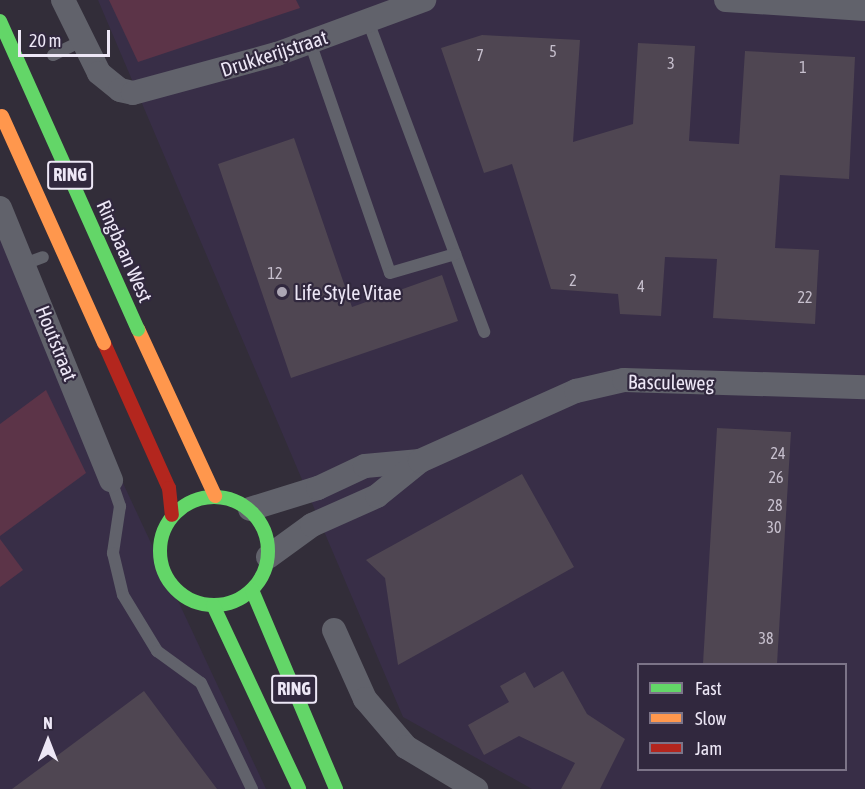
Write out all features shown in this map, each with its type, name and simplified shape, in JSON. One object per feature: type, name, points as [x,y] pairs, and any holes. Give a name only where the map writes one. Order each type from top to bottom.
[{"type":"main road","name":"Ringbaan West","points":[[0,21],[23,66],[138,329],[215,496]]},
{"type":"main road","name":"RING","points":[[0,112],[169,488],[172,515]]},
{"type":"main road","points":[[215,496],[250,509],[265,531],[268,557],[263,574],[252,590],[234,602],[213,606],[189,599],[167,576],[160,561],[161,537],[172,515],[192,501],[215,496]]},
{"type":"main road","name":"RING","points":[[252,590],[336,789]]},
{"type":"main road","name":"RING","points":[[213,606],[232,640],[299,789]]},
{"type":"street","points":[[63,0],[82,41]]},
{"type":"street","name":"Drukkerijstraat","points":[[82,41],[99,73],[120,90],[145,93],[310,42],[424,0]]},
{"type":"street","points":[[726,0],[865,9]]},
{"type":"street","name":"Houtstraat","points":[[0,208],[34,260],[111,480]]},
{"type":"street","name":"Basculeweg","points":[[268,557],[312,525],[377,496],[420,461],[524,412],[576,391],[624,380],[865,387]]},
{"type":"street","name":"Basculeweg","points":[[250,509],[318,488],[365,466],[420,461]]},
{"type":"street","points":[[334,630],[365,699],[406,747],[476,789]]},
{"type":"lane","points":[[368,21],[484,332]]},
{"type":"lane","points":[[53,55],[82,41]]},
{"type":"lane","points":[[310,42],[390,273],[455,254]]},
{"type":"lane","points":[[111,480],[120,506],[113,553],[123,595],[157,651],[201,683],[252,789]]},
{"type":"shaded area","points":[[98,0],[865,0],[865,789],[532,789],[403,717]]},
{"type":"shaded area","points":[[109,0],[296,0],[300,8],[138,62]]},
{"type":"shaded area","points":[[0,220],[266,789],[0,789]]},
{"type":"shaded area","points":[[46,390],[86,473],[0,536],[0,424]]},
{"type":"shaded area","points":[[0,539],[23,570],[0,587]]},
{"type":"building","points":[[482,35],[580,40],[573,142],[633,124],[638,43],[695,46],[689,141],[739,144],[745,51],[855,57],[849,179],[780,175],[775,248],[819,250],[815,324],[713,318],[717,259],[665,257],[661,316],[620,314],[618,294],[551,289],[512,164],[484,173],[441,48]]},
{"type":"building","points":[[294,138],[352,307],[442,275],[458,321],[291,378],[218,164]]},
{"type":"building","points":[[717,428],[791,432],[777,663],[703,663]]},
{"type":"building","points":[[522,474],[574,567],[398,665],[385,578],[366,560]]},
{"type":"building","points":[[563,671],[587,714],[625,739],[600,789],[561,789],[575,763],[519,736],[484,755],[468,725],[509,702],[500,686],[525,672],[534,688]]},
{"type":"building","points":[[144,691],[217,789],[12,789],[58,755]]},
{"type":"traffic: fast","points":[[0,21],[138,329]]},
{"type":"traffic: fast","points":[[214,497],[235,501],[252,513],[264,530],[268,551],[264,572],[252,589],[235,601],[214,605],[193,601],[176,589],[164,572],[160,551],[164,530],[176,513],[193,501],[214,497]]},
{"type":"traffic: fast","points":[[252,590],[336,789]]},
{"type":"traffic: fast","points":[[213,605],[299,789]]},
{"type":"traffic: slow","points":[[2,116],[104,343]]},
{"type":"traffic: slow","points":[[138,329],[215,496]]},
{"type":"traffic: jam","points":[[104,343],[169,488],[172,515]]},
{"type":"place","name":"Life Style Vitae","points":[[282,292]]}]
